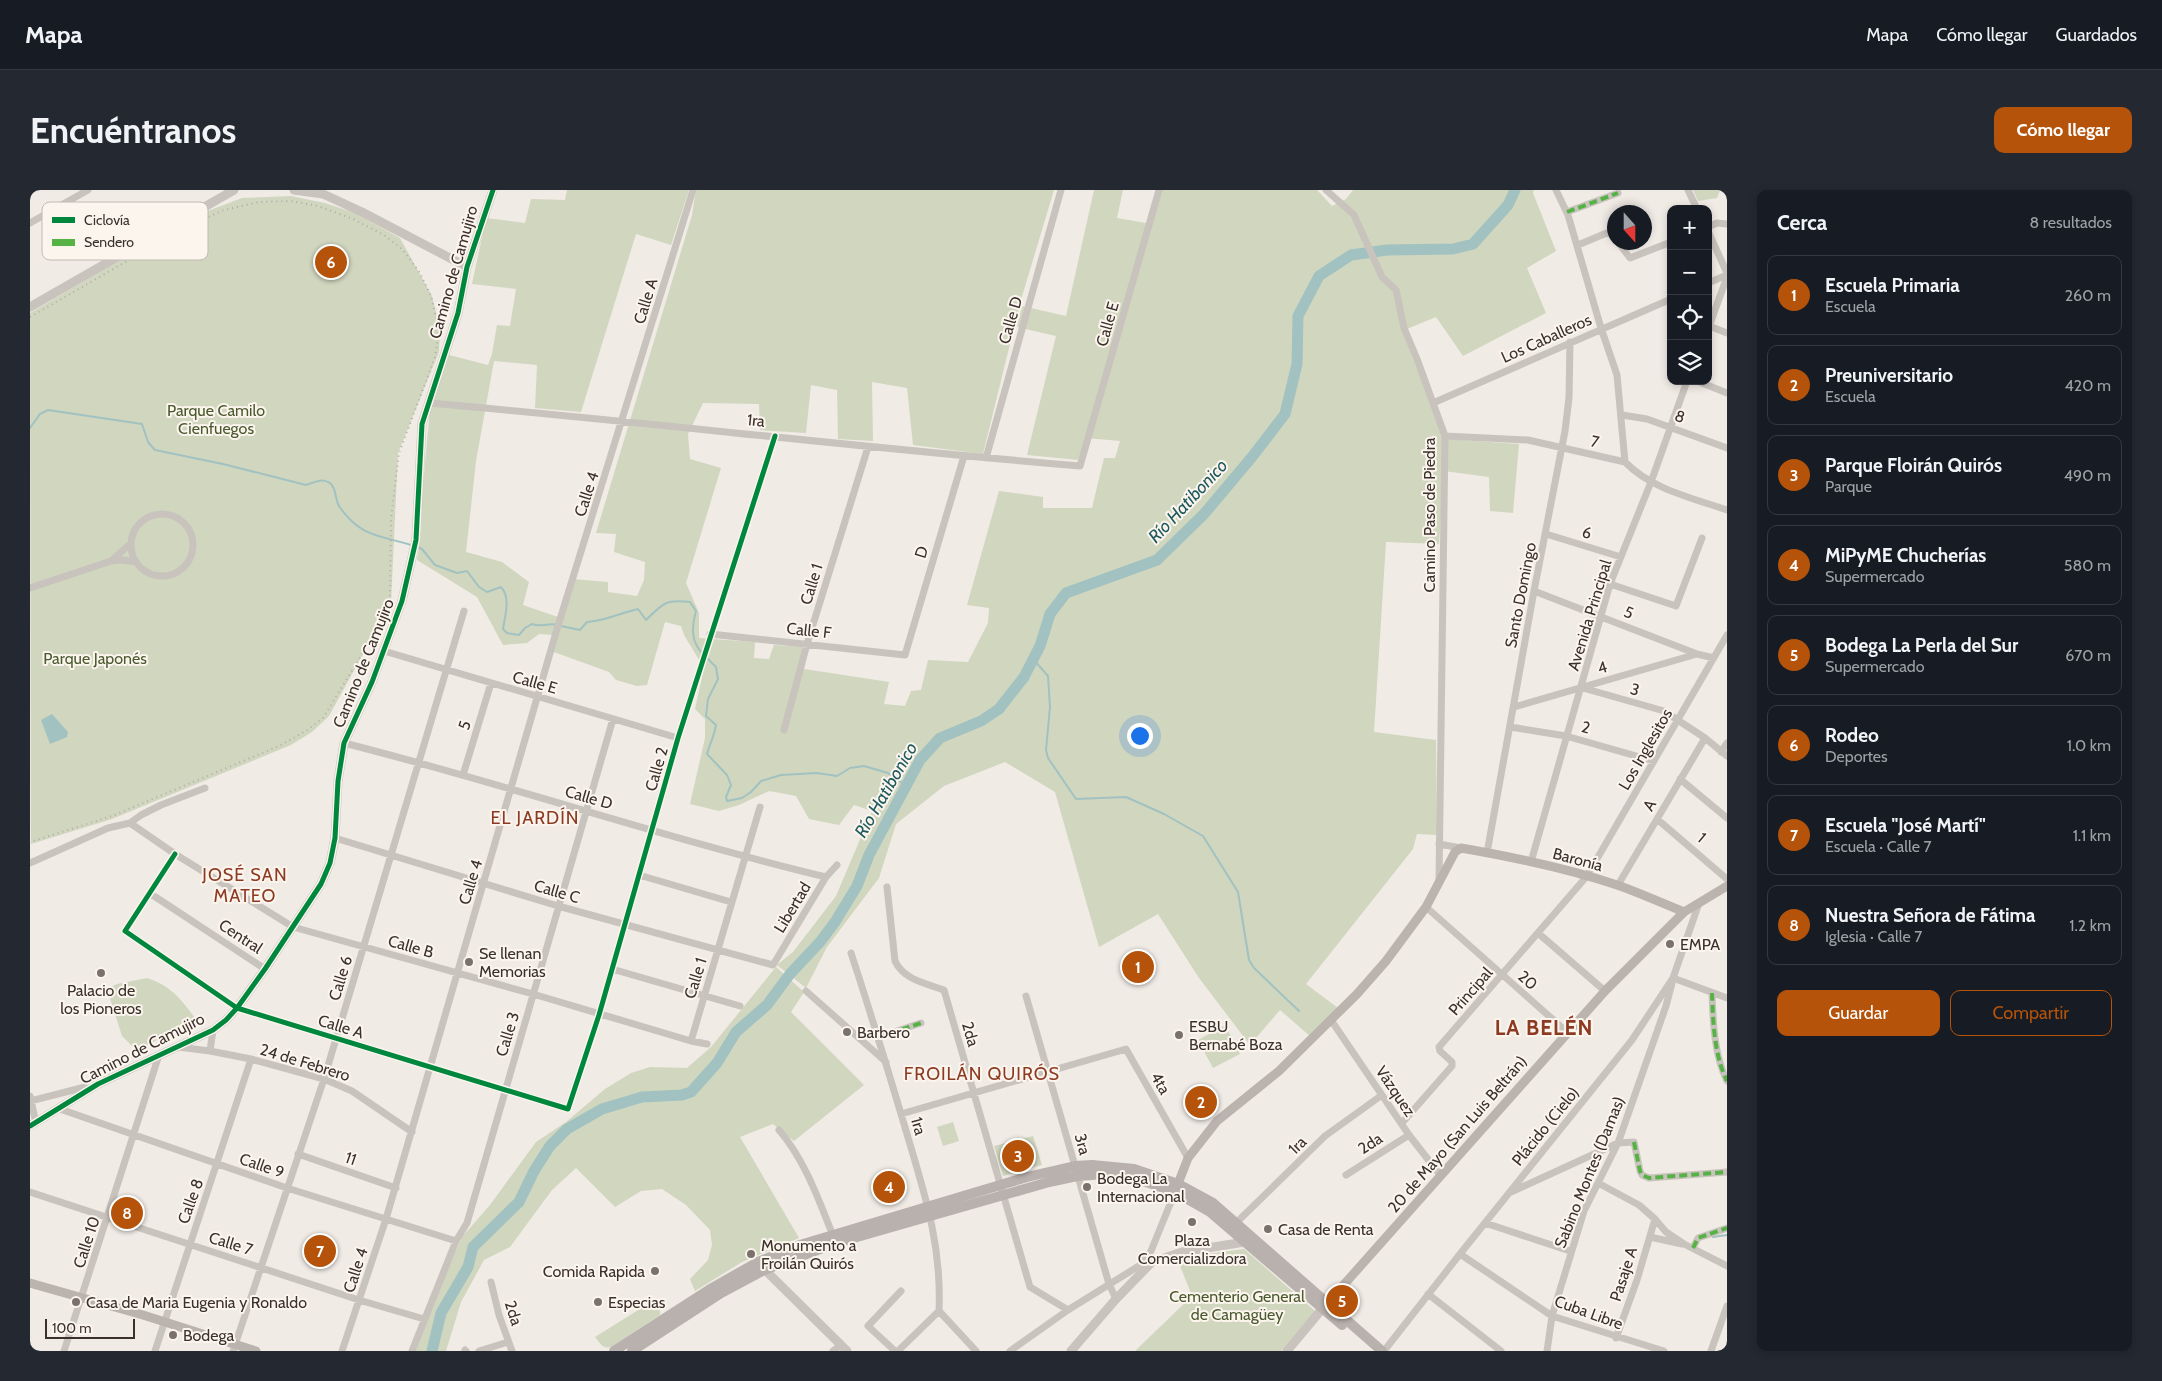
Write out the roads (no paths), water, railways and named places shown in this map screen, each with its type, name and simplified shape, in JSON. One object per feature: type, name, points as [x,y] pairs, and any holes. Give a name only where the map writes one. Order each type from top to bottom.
[{"type":"main road","name":"Baronía","points":[[1460,848],[1487,852],[1587,876],[1684,912]]},
{"type":"main road","points":[[1176,1188],[1188,1158],[1218,1122],[1280,1071],[1386,961],[1426,907],[1455,852],[1460,848]]},
{"type":"main road","name":"20 de Mayo (San Luis Beltrán)","points":[[1325,1306],[1567,1032],[1605,992],[1684,912],[1727,886]]},
{"type":"main road","points":[[614,1351],[721,1293],[761,1266],[834,1239],[929,1211],[1002,1190],[1107,1165],[1134,1169],[1213,1203],[1237,1222],[1251,1241]]},
{"type":"main road","points":[[1176,1188],[1251,1241],[1325,1306],[1371,1351]]},
{"type":"main road","points":[[30,1283],[164,1322],[234,1348],[256,1351]]},
{"type":"main road","points":[[1325,1306],[1383,1351]]},
{"type":"main road","points":[[632,1351],[671,1319]]},
{"type":"street","points":[[66,202],[88,190]]},
{"type":"street","points":[[208,205],[234,190]]},
{"type":"street","points":[[294,190],[324,192],[467,267]]},
{"type":"street","name":"Camino de Camujiro","points":[[33,1125],[98,1084],[213,1030],[226,1020],[266,969],[322,884],[330,863],[335,838],[338,781],[344,743],[384,651],[402,601],[413,555],[416,540],[422,424],[458,313],[467,267],[493,190]]},
{"type":"street","name":"Calle A","points":[[624,420],[693,190]]},
{"type":"street","name":"Calle D","points":[[986,458],[1061,190]]},
{"type":"street","name":"Calle E","points":[[1080,466],[1159,190]]},
{"type":"street","name":"Camino Paso de Piedra","points":[[1326,190],[1354,215],[1382,277],[1396,290],[1404,328],[1445,436],[1438,882]]},
{"type":"street","points":[[1556,190],[1567,212],[1578,245],[1601,328],[1617,375],[1625,462]]},
{"type":"street","points":[[1688,190],[1696,205]]},
{"type":"street","points":[[1567,212],[1618,193]]},
{"type":"street","points":[[30,222],[42,215]]},
{"type":"street","points":[[1712,225],[1717,223],[1727,224]]},
{"type":"street","points":[[1578,245],[1607,233]]},
{"type":"street","points":[[1712,240],[1727,275],[1712,319]]},
{"type":"street","points":[[1652,249],[1667,244]]},
{"type":"street","points":[[1624,250],[1630,258],[1650,250]]},
{"type":"street","points":[[30,306],[111,260]]},
{"type":"street","points":[[1712,281],[1727,275]]},
{"type":"street","name":"Los Caballeros","points":[[1433,403],[1667,301]]},
{"type":"street","points":[[1712,329],[1727,333]]},
{"type":"street","name":"Santo Domingo","points":[[1487,852],[1546,534],[1569,398],[1570,342]]},
{"type":"street","name":"Avenida Principal","points":[[1531,862],[1610,584],[1651,482],[1686,385]]},
{"type":"street","points":[[1707,385],[1727,393]]},
{"type":"street","name":"1ra","points":[[429,403],[624,420],[964,456],[1080,466]]},
{"type":"street","name":"8","points":[[1622,415],[1647,419],[1727,448]]},
{"type":"street","name":"Calle 4","points":[[342,1351],[396,1188],[456,973],[557,629],[624,420]]},
{"type":"street","name":"Calle 2","points":[[568,1110],[599,1015],[678,738],[774,436]]},
{"type":"street","name":"7","points":[[1445,436],[1528,440],[1625,462],[1651,482],[1727,510]]},
{"type":"street","name":"Calle 1","points":[[784,730],[807,644],[868,446]]},
{"type":"street","name":"D","points":[[905,655],[964,456]]},
{"type":"street","points":[[164,514],[183,522],[189,530],[192,540],[192,551],[182,568],[173,574],[163,576],[143,570],[132,554],[131,544],[138,526],[145,519],[154,515],[164,514]]},
{"type":"street","name":"6","points":[[1546,534],[1621,557]]},
{"type":"street","points":[[1610,584],[1676,606],[1702,538]]},
{"type":"street","points":[[111,561],[131,544]]},
{"type":"street","points":[[30,588],[111,561],[136,562]]},
{"type":"street","name":"5","points":[[1534,591],[1697,654],[1714,658]]},
{"type":"street","name":"Calle 6","points":[[234,1348],[324,1079],[464,611]]},
{"type":"street","name":"Calle F","points":[[710,634],[905,655]]},
{"type":"street","name":"Los Inglesitos","points":[[1587,876],[1727,635]]},
{"type":"street","name":"Calle E","points":[[384,651],[678,738]]},
{"type":"street","name":"4","points":[[1514,707],[1697,654]]},
{"type":"street","name":"5","points":[[463,775],[491,683]]},
{"type":"street","name":"3","points":[[1581,688],[1664,711],[1705,738],[1724,754]]},
{"type":"street","name":"Calle 3","points":[[412,1351],[456,1241],[467,1222],[613,719]]},
{"type":"street","name":"2","points":[[1510,727],[1566,736],[1654,761]]},
{"type":"street","name":"A","points":[[1618,886],[1705,738]]},
{"type":"street","name":"Calle D","points":[[344,743],[418,761],[744,857],[826,877]]},
{"type":"street","points":[[1724,754],[1727,743]]},
{"type":"street","points":[[1680,779],[1727,818]]},
{"type":"street","points":[[30,863],[108,828],[130,823],[161,805],[206,788]]},
{"type":"street","name":"Calle 1","points":[[691,1041],[760,807]]},
{"type":"street","name":"1","points":[[1657,819],[1727,879]]},
{"type":"street","name":"Calle B","points":[[130,823],[175,854],[293,927],[707,1044]]},
{"type":"street","name":"Calle C","points":[[335,838],[558,906],[773,965]]},
{"type":"street","points":[[1439,844],[1460,848]]},
{"type":"street","points":[[151,894],[175,854]]},
{"type":"street","name":"Libertad","points":[[773,965],[826,877],[836,865]]},
{"type":"street","points":[[639,875],[731,902]]},
{"type":"street","name":"Principal","points":[[1402,1123],[1452,1066],[1452,1062],[1440,1051],[1439,1047],[1587,876]]},
{"type":"street","name":"2da","points":[[887,887],[895,961],[904,975],[944,990],[1030,1287],[1068,1310]]},
{"type":"street","name":"Calle A","points":[[151,894],[125,931],[237,1008],[568,1110]]},
{"type":"street","name":"Central","points":[[151,894],[266,969]]},
{"type":"street","name":"Plácido (Cielo)","points":[[1383,1351],[1632,1040],[1673,978],[1700,903]]},
{"type":"street","name":"20","points":[[1426,907],[1567,1032]]},
{"type":"street","points":[[1538,933],[1605,992]]},
{"type":"street","name":"1ra","points":[[851,953],[879,1037],[929,1211],[938,1260],[938,1310]]},
{"type":"street","points":[[612,968],[740,1006]]},
{"type":"street","points":[[1673,978],[1727,998]]},
{"type":"street","name":"Sabino Montes (Damas)","points":[[1548,1351],[1552,1316],[1570,1251],[1584,1211],[1618,1143],[1666,1006],[1673,978]]},
{"type":"street","points":[[806,991],[886,1062]]},
{"type":"street","points":[[1712,993],[1713,1024],[1718,1052],[1727,1081]]},
{"type":"street","name":"3ra","points":[[1026,996],[1109,1284],[1116,1299]]},
{"type":"street","name":"Vázquez","points":[[1331,1020],[1409,1135],[1440,1176]]},
{"type":"street","points":[[879,1037],[921,1023]]},
{"type":"street","points":[[210,1051],[213,1030]]},
{"type":"street","name":"24 de Febrero","points":[[178,1047],[251,1059],[324,1079],[352,1091],[412,1132]]},
{"type":"street","name":"4ta","points":[[1048,1070],[1126,1049],[1188,1158]]},
{"type":"street","name":"Calle 10","points":[[64,1351],[159,1055]]},
{"type":"street","name":"Calle 8","points":[[155,1351],[251,1059]]},
{"type":"street","points":[[901,1114],[1048,1070]]},
{"type":"street","points":[[33,1125],[30,1099],[98,1084]]},
{"type":"street","name":"1ra","points":[[1237,1222],[1326,1136],[1382,1095]]},
{"type":"street","name":"Calle 9","points":[[60,1109],[287,1188],[456,1241]]},
{"type":"street","points":[[779,1130],[792,1144],[834,1239]]},
{"type":"street","name":"2da","points":[[1346,1175],[1409,1135]]},
{"type":"street","points":[[1509,1193],[1618,1143],[1634,1142],[1640,1171],[1642,1175],[1649,1178],[1727,1172]]},
{"type":"street","name":"11","points":[[298,1154],[396,1188]]},
{"type":"street","points":[[1598,1184],[1638,1205],[1655,1219],[1666,1232],[1684,1244],[1727,1266]]},
{"type":"street","points":[[1071,1351],[1144,1266],[1176,1188]]},
{"type":"street","name":"Calle 7","points":[[30,1192],[359,1300],[424,1319]]},
{"type":"street","name":"Pasaje A","points":[[1616,1338],[1655,1219]]},
{"type":"street","points":[[1485,1223],[1570,1251]]},
{"type":"street","points":[[1693,1248],[1698,1238],[1727,1228]]},
{"type":"street","points":[[1650,1237],[1684,1244]]},
{"type":"street","points":[[1010,1351],[1109,1284],[1157,1259],[1182,1252],[1251,1241]]},
{"type":"street","points":[[1151,1251],[1157,1259]]},
{"type":"street","name":"Cuba Libre","points":[[1460,1254],[1552,1316],[1616,1338],[1664,1351]]},
{"type":"street","points":[[761,1266],[844,1348]]},
{"type":"street","name":"2da","points":[[491,1282],[498,1315],[512,1351]]},
{"type":"street","points":[[901,1291],[868,1326],[896,1351],[938,1310],[976,1351]]},
{"type":"street","points":[[1428,1294],[1501,1351]]},
{"type":"street","name":"20 de Mayo (San Luis Beltrán)","points":[[1287,1351],[1325,1306]]},
{"type":"street","points":[[1711,1351],[1727,1306]]},
{"type":"street","points":[[479,1351],[508,1342]]},
{"type":"street","points":[[833,1351],[844,1348]]},
{"type":"water","points":[[52,714],[68,732],[67,737],[50,744],[41,720]]},
{"type":"waterway","name":"Río Hatibonico","points":[[432,1351],[441,1313],[468,1267],[473,1247],[519,1202],[534,1171],[550,1146],[567,1129],[602,1109],[642,1097],[682,1095],[691,1092],[717,1063],[736,1032],[767,1005],[790,974],[820,942],[835,922],[857,886],[869,855],[920,760],[940,738],[981,721],[999,709],[1024,677],[1040,646],[1050,614],[1066,593],[1157,560],[1204,514],[1252,457],[1285,414],[1297,364],[1298,316],[1319,276],[1351,255],[1387,250],[1453,249],[1473,244],[1508,205],[1515,190]]},
{"type":"waterway","points":[[30,428],[40,414],[48,410],[142,424],[148,442],[155,450],[223,464],[306,485],[320,481],[328,482],[333,486],[339,506],[355,524],[371,533],[411,545]]},
{"type":"waterway","points":[[418,547],[422,549],[435,565],[457,573],[467,571],[479,587],[487,592],[501,587],[507,602],[503,629],[507,633],[519,635],[532,624],[557,625]]},
{"type":"waterway","points":[[561,626],[580,630],[587,622],[638,609],[646,620],[665,603],[675,601],[690,602],[696,611],[693,628],[694,639],[703,654]]},
{"type":"waterway","points":[[706,657],[716,667],[718,679],[708,699],[706,716],[716,725],[707,754],[727,775],[731,785],[726,797],[727,801],[742,798],[751,792],[761,781],[781,775],[817,773],[837,776],[850,768],[864,766],[888,773],[905,785]]},
{"type":"waterway","points":[[1033,659],[1048,676],[1050,707],[1046,750],[1048,758],[1076,799],[1126,797],[1164,814],[1203,836],[1238,892],[1249,960],[1254,968],[1299,1011]]},
{"type":"waterway","points":[[1713,1237],[1727,1235]]},
{"type":"railway","points":[[30,842],[112,816],[279,746],[306,731],[323,718],[381,623],[390,596],[391,519],[399,453],[435,357],[439,331],[431,296],[420,273],[403,250],[384,235],[353,219],[318,206],[291,201],[259,202],[224,210],[208,217]]},
{"type":"railway","points":[[30,317],[129,260]]},
{"type":"place","name":"Rodeo","points":[[331,262]]},
{"type":"place","name":"EMPA","points":[[1670,944]]},
{"type":"place","name":"Se llenan Memorias","points":[[469,962]]},
{"type":"place","name":"Escuela Primaria","points":[[1138,967]]},
{"type":"place","name":"Palacio de los Pioneros","points":[[101,973]]},
{"type":"place","name":"Barbero","points":[[847,1032]]},
{"type":"place","name":"ESBU Bernabé Boza","points":[[1179,1035]]},
{"type":"place","name":"Preuniversitario","points":[[1201,1102]]},
{"type":"place","name":"Parque Floirán Quirós","points":[[1018,1156]]},
{"type":"place","name":"MiPyME Chucherías","points":[[889,1187]]},
{"type":"place","name":"Bodega La Internacional","points":[[1087,1187]]},
{"type":"place","name":"Nuestra Señora de Fátima","points":[[127,1213]]},
{"type":"place","name":"Plaza Comercializdora","points":[[1192,1222]]},
{"type":"place","name":"Casa de Renta","points":[[1268,1229]]},
{"type":"place","name":"Escuela \"José Martí\"","points":[[320,1251]]},
{"type":"place","name":"Monumento a Froilán Quirós","points":[[751,1254]]},
{"type":"place","name":"Comida Rapida","points":[[655,1271]]},
{"type":"place","name":"Bodega La Perla del Sur","points":[[1342,1301]]},
{"type":"place","name":"Casa de Maria Eugenia y Ronaldo","points":[[76,1302]]},
{"type":"place","name":"Especias","points":[[598,1302]]},
{"type":"place","name":"Bodega","points":[[173,1335]]},
{"type":"district","name":"EL JARDÍN","points":[[535,818]]},
{"type":"district","name":"JOSÉ SAN MATEO","points":[[245,885]]},
{"type":"district","name":"LA BELÉN","points":[[1544,1028]]},
{"type":"district","name":"FROILÁN QUIRÓS","points":[[982,1074]]},
{"type":"park label","name":"Parque Camilo Cienfuegos","points":[[216,419]]},
{"type":"park label","name":"Parque Japonés","points":[[95,658]]},
{"type":"park label","name":"Cementerio General de Camagüey","points":[[1237,1305]]}]
